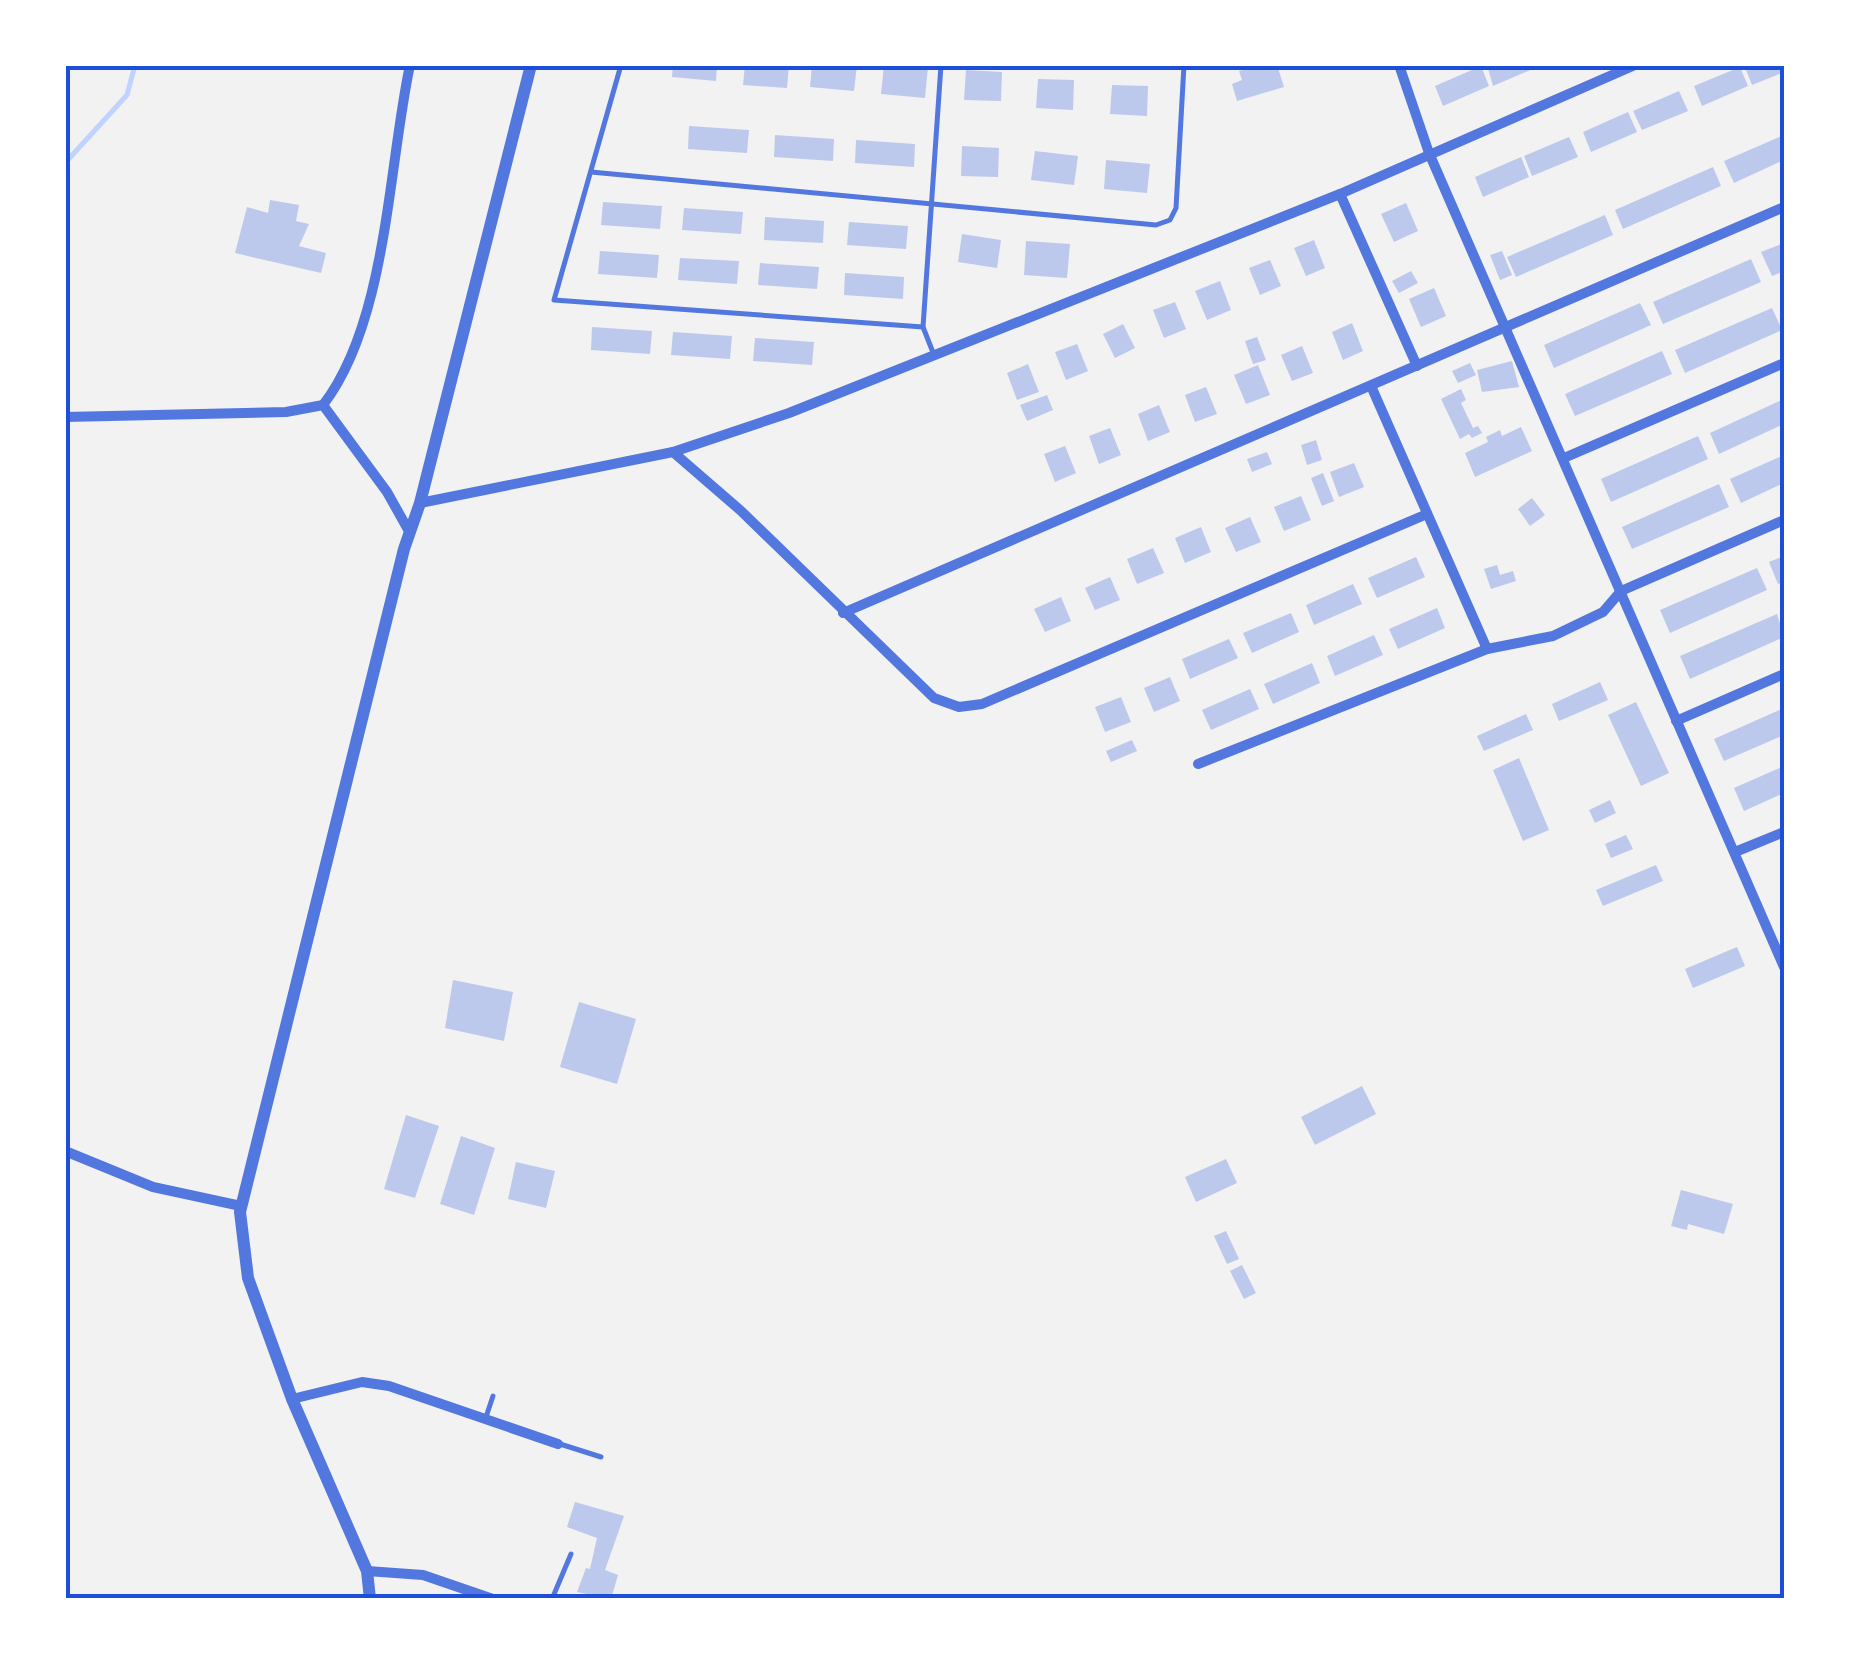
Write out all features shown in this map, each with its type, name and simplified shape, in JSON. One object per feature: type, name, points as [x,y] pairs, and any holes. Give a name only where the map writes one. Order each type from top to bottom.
[{"type":"street","points":[[65,417],[286,412],[323,405],[340,384],[365,320],[410,65]]},
{"type":"street","points":[[370,1599],[367,1571],[292,1399],[248,1278],[241,1206],[531,65]]},
{"type":"street","points":[[1398,65],[1429,153],[1508,326],[1784,967]]},
{"type":"street","points":[[420,503],[673,452],[789,413],[1340,194],[1635,65]]},
{"type":"street","points":[[1340,194],[1417,366]]},
{"type":"street","points":[[843,614],[1784,207]]},
{"type":"street","points":[[1564,458],[1784,363]]},
{"type":"street","points":[[1371,386],[1487,649]]},
{"type":"street","points":[[323,405],[387,492],[410,533]]},
{"type":"street","points":[[673,452],[740,510],[843,614],[934,698],[959,708],[982,704],[1427,514]]},
{"type":"street","points":[[1198,764],[1487,649],[1554,636],[1603,612],[1621,591],[1784,520]]},
{"type":"street","points":[[1676,720],[1784,674]]},
{"type":"street","points":[[1735,852],[1784,832]]},
{"type":"street","points":[[65,1152],[153,1186],[241,1206]]},
{"type":"street","points":[[292,1399],[362,1382],[412,1392],[438,1406],[558,1444]]},
{"type":"street","points":[[367,1571],[423,1575],[493,1599]]},
{"type":"lane","points":[[622,65],[554,300],[923,327]]},
{"type":"lane","points":[[934,355],[923,327],[941,65]]},
{"type":"lane","points":[[591,172],[1156,225],[1170,220],[1176,208],[1183,65]]},
{"type":"lane","points":[[485,1421],[493,1396]]},
{"type":"lane","points":[[558,1444],[600,1457]]},
{"type":"lane","points":[[552,1599],[571,1554]]},
{"type":"building","points":[[673,65],[717,65],[716,81],[672,77]]},
{"type":"building","points":[[745,65],[789,65],[787,88],[743,85]]},
{"type":"building","points":[[812,65],[857,65],[854,91],[810,87]]},
{"type":"building","points":[[884,65],[928,67],[925,98],[881,94]]},
{"type":"building","points":[[1277,65],[1284,87],[1237,101],[1232,84],[1242,80],[1239,71]]},
{"type":"building","points":[[1487,65],[1542,65],[1493,86]]},
{"type":"building","points":[[1744,65],[1784,65],[1784,72],[1752,85]]},
{"type":"building","points":[[1481,66],[1489,86],[1443,106],[1435,86]]},
{"type":"building","points":[[1740,67],[1748,86],[1702,106],[1694,86]]},
{"type":"building","points":[[966,70],[1002,72],[1001,101],[964,100]]},
{"type":"building","points":[[1038,79],[1074,80],[1073,110],[1036,108]]},
{"type":"building","points":[[1112,85],[1148,86],[1147,116],[1110,114]]},
{"type":"building","points":[[1679,91],[1688,111],[1642,130],[1633,111]]},
{"type":"building","points":[[1628,112],[1637,132],[1591,152],[1583,132]]},
{"type":"building","points":[[689,126],[749,130],[747,153],[688,149]]},
{"type":"building","points":[[775,135],[834,139],[833,161],[774,157]]},
{"type":"building","points":[[1784,135],[1784,160],[1734,183],[1724,161]]},
{"type":"building","points":[[1569,137],[1578,157],[1532,176],[1524,156]]},
{"type":"building","points":[[856,140],[915,144],[914,167],[855,163]]},
{"type":"building","points":[[962,146],[999,148],[998,177],[961,176]]},
{"type":"building","points":[[1035,151],[1078,156],[1074,185],[1031,180]]},
{"type":"building","points":[[1521,157],[1529,177],[1483,197],[1475,177]]},
{"type":"building","points":[[1106,160],[1150,164],[1147,193],[1104,189]]},
{"type":"building","points":[[1713,167],[1721,186],[1623,229],[1615,210]]},
{"type":"building","points":[[270,200],[299,205],[296,221],[309,224],[299,246],[326,253],[321,273],[235,253],[247,207],[268,213]]},
{"type":"building","points":[[603,202],[662,206],[660,229],[601,225]]},
{"type":"building","points":[[1406,203],[1418,231],[1394,242],[1381,214]]},
{"type":"building","points":[[684,208],[743,212],[741,234],[682,230]]},
{"type":"building","points":[[1605,215],[1613,235],[1516,277],[1507,257]]},
{"type":"building","points":[[765,217],[824,221],[823,243],[764,240]]},
{"type":"building","points":[[849,222],[908,226],[906,249],[847,245]]},
{"type":"building","points":[[962,234],[1001,240],[997,268],[958,262]]},
{"type":"building","points":[[1314,240],[1325,268],[1306,276],[1294,248]]},
{"type":"building","points":[[1026,241],[1070,244],[1067,278],[1024,275]]},
{"type":"building","points":[[1784,243],[1784,271],[1772,276],[1761,252]]},
{"type":"building","points":[[600,251],[659,255],[657,278],[598,274]]},
{"type":"building","points":[[1502,251],[1512,275],[1500,280],[1490,255]]},
{"type":"building","points":[[680,258],[739,261],[737,284],[678,280]]},
{"type":"building","points":[[1751,259],[1761,282],[1663,324],[1653,302]]},
{"type":"building","points":[[1270,260],[1281,286],[1260,295],[1249,268]]},
{"type":"building","points":[[760,263],[819,267],[817,289],[758,285]]},
{"type":"building","points":[[1411,271],[1418,283],[1399,293],[1392,281]]},
{"type":"building","points":[[845,273],[904,277],[903,299],[844,295]]},
{"type":"building","points":[[1220,281],[1231,310],[1207,320],[1195,291]]},
{"type":"building","points":[[1434,288],[1446,316],[1421,327],[1409,299]]},
{"type":"building","points":[[1175,302],[1186,329],[1164,338],[1153,310]]},
{"type":"building","points":[[1640,303],[1651,325],[1554,368],[1544,345]]},
{"type":"building","points":[[1772,308],[1782,330],[1685,373],[1675,350]]},
{"type":"building","points":[[1352,323],[1363,351],[1343,360],[1332,332]]},
{"type":"building","points":[[1123,324],[1135,348],[1115,358],[1103,334]]},
{"type":"building","points":[[592,327],[652,331],[650,354],[591,350]]},
{"type":"building","points":[[673,332],[732,336],[730,359],[671,355]]},
{"type":"building","points":[[1257,337],[1266,360],[1253,364],[1245,341]]},
{"type":"building","points":[[755,338],[814,342],[812,365],[753,361]]},
{"type":"building","points":[[1077,344],[1088,371],[1066,380],[1055,352]]},
{"type":"building","points":[[1302,346],[1313,373],[1292,381],[1281,355]]},
{"type":"building","points":[[1662,351],[1672,374],[1575,416],[1565,394]]},
{"type":"building","points":[[1512,361],[1519,387],[1482,392],[1477,370]]},
{"type":"building","points":[[1470,363],[1476,375],[1458,383],[1452,371]]},
{"type":"building","points":[[1028,364],[1039,392],[1017,400],[1007,373]]},
{"type":"building","points":[[1258,365],[1270,395],[1246,404],[1234,375]]},
{"type":"building","points":[[1206,387],[1217,414],[1195,422],[1185,395]]},
{"type":"building","points":[[1461,389],[1466,400],[1461,403],[1473,428],[1478,426],[1482,433],[1472,438],[1469,434],[1460,439],[1441,399]]},
{"type":"building","points":[[1047,395],[1053,410],[1027,421],[1020,405]]},
{"type":"building","points":[[1784,399],[1784,424],[1719,454],[1710,433]]},
{"type":"building","points":[[1159,405],[1170,432],[1148,441],[1138,414]]},
{"type":"building","points":[[1521,427],[1532,451],[1475,477],[1465,453],[1488,442],[1486,437],[1500,430],[1502,436]]},
{"type":"building","points":[[1110,428],[1121,455],[1099,464],[1089,436]]},
{"type":"building","points":[[1698,436],[1708,459],[1611,502],[1601,479]]},
{"type":"building","points":[[1316,440],[1322,460],[1307,465],[1301,445]]},
{"type":"building","points":[[1065,446],[1076,473],[1055,482],[1044,454]]},
{"type":"building","points":[[1267,452],[1272,464],[1252,472],[1247,459]]},
{"type":"building","points":[[1784,455],[1784,483],[1741,503],[1730,479]]},
{"type":"building","points":[[1354,463],[1364,487],[1339,497],[1330,472]]},
{"type":"building","points":[[1323,473],[1334,501],[1322,506],[1311,478]]},
{"type":"building","points":[[1719,484],[1729,507],[1632,549],[1622,527]]},
{"type":"building","points":[[1301,496],[1311,520],[1284,531],[1274,507]]},
{"type":"building","points":[[1532,498],[1545,515],[1530,526],[1518,509]]},
{"type":"building","points":[[1250,517],[1261,542],[1236,552],[1225,528]]},
{"type":"building","points":[[1201,527],[1211,552],[1185,563],[1175,538]]},
{"type":"building","points":[[1153,548],[1164,573],[1137,584],[1127,559]]},
{"type":"building","points":[[1784,556],[1784,582],[1778,584],[1769,562]]},
{"type":"building","points":[[1416,557],[1425,577],[1377,598],[1368,578]]},
{"type":"building","points":[[1497,565],[1500,575],[1513,571],[1516,581],[1491,589],[1484,569]]},
{"type":"building","points":[[1757,568],[1767,590],[1670,633],[1660,610]]},
{"type":"building","points":[[1110,577],[1120,600],[1095,610],[1085,588]]},
{"type":"building","points":[[1353,584],[1362,604],[1314,625],[1306,605]]},
{"type":"building","points":[[1061,597],[1071,621],[1045,632],[1034,609]]},
{"type":"building","points":[[1437,608],[1445,628],[1398,649],[1389,629]]},
{"type":"building","points":[[1291,613],[1299,632],[1252,653],[1243,633]]},
{"type":"building","points":[[1777,614],[1784,637],[1690,679],[1680,656]]},
{"type":"building","points":[[1374,635],[1383,655],[1335,676],[1327,656]]},
{"type":"building","points":[[1229,639],[1238,658],[1190,679],[1182,659]]},
{"type":"building","points":[[1312,663],[1320,683],[1273,704],[1264,684]]},
{"type":"building","points":[[1170,677],[1180,701],[1154,712],[1144,688]]},
{"type":"building","points":[[1600,682],[1608,700],[1559,721],[1552,704]]},
{"type":"building","points":[[1250,689],[1259,709],[1211,730],[1202,710]]},
{"type":"building","points":[[1121,697],[1131,722],[1105,732],[1095,707]]},
{"type":"building","points":[[1636,702],[1669,773],[1641,786],[1608,715]]},
{"type":"building","points":[[1784,708],[1784,735],[1724,761],[1714,739]]},
{"type":"building","points":[[1526,714],[1533,730],[1484,751],[1477,736]]},
{"type":"building","points":[[1132,740],[1137,751],[1111,762],[1106,751]]},
{"type":"building","points":[[1519,758],[1549,830],[1523,841],[1493,770]]},
{"type":"building","points":[[1784,766],[1784,793],[1744,811],[1734,788]]},
{"type":"building","points":[[1610,800],[1616,813],[1595,823],[1589,810]]},
{"type":"building","points":[[1626,835],[1633,849],[1611,858],[1605,844]]},
{"type":"building","points":[[1656,865],[1663,881],[1603,906],[1596,890]]},
{"type":"building","points":[[1737,947],[1745,966],[1693,988],[1685,969]]},
{"type":"building","points":[[453,980],[513,992],[504,1041],[445,1028]]},
{"type":"building","points":[[579,1002],[636,1019],[617,1084],[560,1067]]},
{"type":"building","points":[[1362,1086],[1376,1114],[1315,1145],[1301,1117]]},
{"type":"building","points":[[406,1115],[439,1126],[415,1198],[384,1189]]},
{"type":"building","points":[[461,1136],[495,1148],[474,1215],[440,1204]]},
{"type":"building","points":[[1226,1159],[1237,1183],[1196,1202],[1185,1177]]},
{"type":"building","points":[[516,1162],[555,1171],[546,1208],[508,1199]]},
{"type":"building","points":[[1681,1190],[1733,1204],[1724,1234],[1688,1224],[1687,1230],[1671,1226]]},
{"type":"building","points":[[1226,1231],[1239,1259],[1227,1264],[1214,1236]]},
{"type":"building","points":[[1242,1265],[1256,1293],[1244,1299],[1230,1271]]},
{"type":"building","points":[[575,1502],[624,1516],[605,1570],[618,1575],[611,1599],[577,1592],[586,1568],[590,1569],[597,1538],[567,1527]]},
{"type":"waterway","points":[[65,163],[127,95],[135,65]]}]
